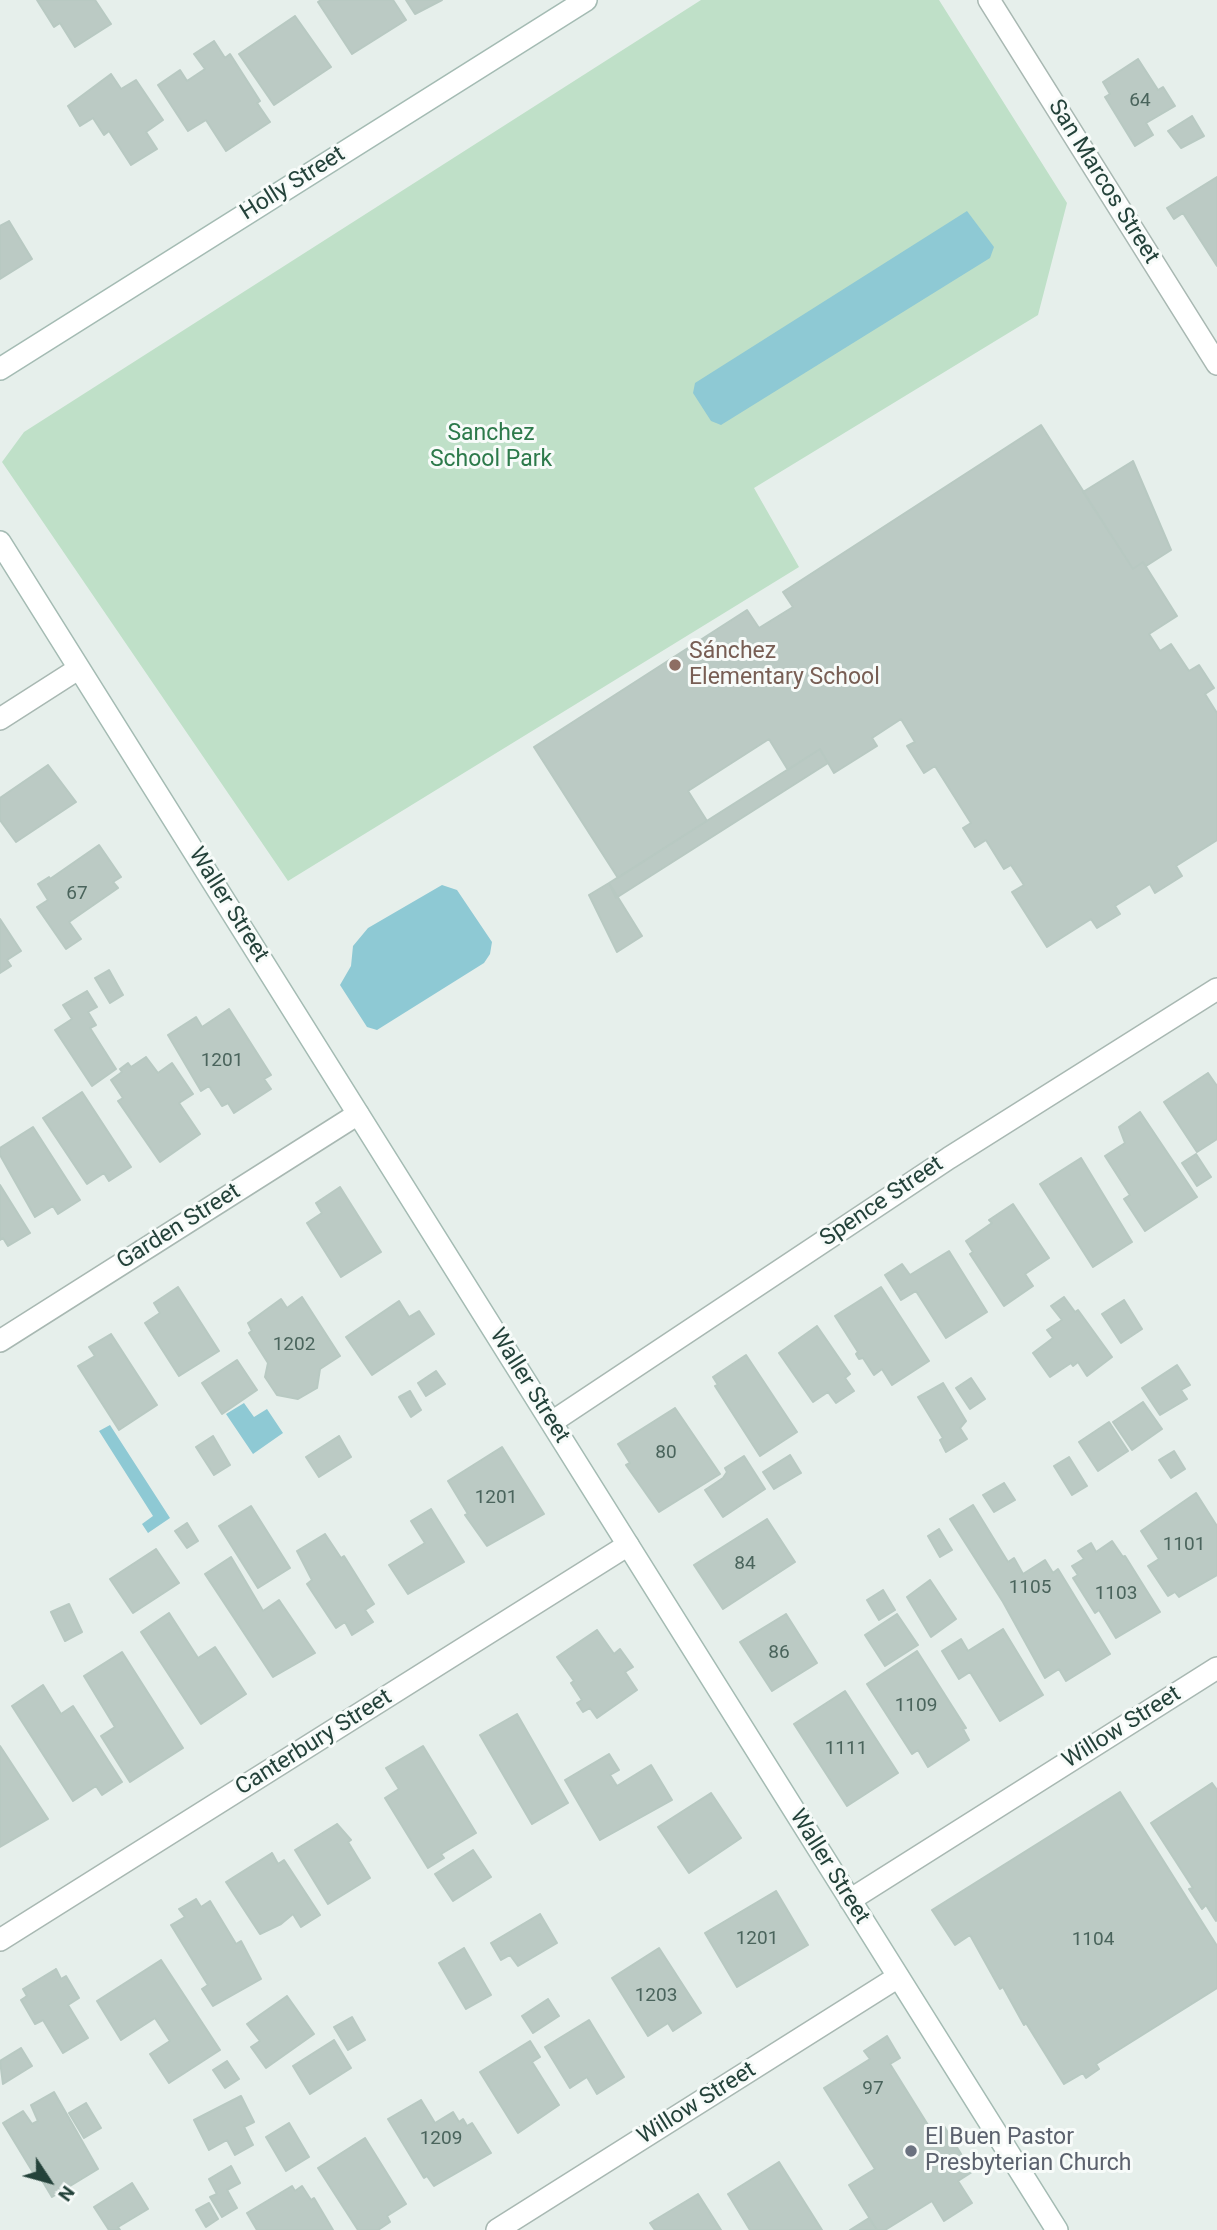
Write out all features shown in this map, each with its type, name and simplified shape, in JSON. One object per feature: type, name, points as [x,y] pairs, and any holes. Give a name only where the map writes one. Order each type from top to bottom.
[{"type":"street","name":"Holly Street","points":[[0,369],[586,0]]},
{"type":"street","name":"San Marcos Street","points":[[989,0],[1213,350]]},
{"type":"street","name":"Waller Street","points":[[0,542],[1057,2230]]},
{"type":"street","points":[[0,719],[78,669]]},
{"type":"street","name":"Spence Street","points":[[552,1422],[949,1158],[1217,989]]},
{"type":"street","name":"Garden Street","points":[[0,1340],[358,1114]]},
{"type":"street","name":"Canterbury Street","points":[[0,1940],[628,1545]]},
{"type":"street","name":"Willow Street","points":[[850,1900],[1217,1668]]},
{"type":"street","name":"Willow Street","points":[[497,2230],[898,1977]]},
{"type":"green space","name":"Sanchez School Park","points":[[701,0],[939,0],[1067,203],[1038,315],[754,488],[799,567],[288,881],[2,462],[24,432]]},
{"type":"water","points":[[967,211],[994,247],[990,258],[721,425],[711,421],[693,393],[695,383]]},
{"type":"water","points":[[442,885],[457,890],[492,942],[490,954],[484,963],[377,1030],[367,1027],[340,985],[351,966],[353,946],[368,928]]},
{"type":"water","points":[[244,1403],[254,1417],[267,1409],[283,1433],[253,1454],[226,1414]]},
{"type":"water","points":[[110,1425],[170,1518],[148,1533],[142,1524],[153,1516],[99,1431]]},
{"type":"building","points":[[37,0],[95,0],[111,24],[75,47],[60,23],[54,27]]},
{"type":"building","points":[[393,0],[406,20],[352,54],[318,2]]},
{"type":"building","points":[[406,0],[442,0],[415,14]]},
{"type":"building","points":[[295,16],[331,67],[274,105],[239,54]]},
{"type":"building","points":[[214,41],[225,58],[230,54],[270,122],[226,151],[206,120],[188,131],[158,85],[180,70],[187,81],[205,69],[194,54]]},
{"type":"building","points":[[1138,59],[1158,90],[1163,87],[1175,106],[1146,123],[1153,135],[1135,146],[1105,97],[1110,94],[1103,82]]},
{"type":"building","points":[[111,74],[121,89],[136,80],[163,120],[146,132],[157,149],[131,165],[109,131],[104,135],[93,118],[80,126],[68,106]]},
{"type":"building","points":[[1192,116],[1204,136],[1181,148],[1168,131]]},
{"type":"building","points":[[1217,177],[1217,266],[1183,213],[1174,219],[1167,208]]},
{"type":"building","points":[[9,221],[32,259],[0,279],[0,226]]},
{"type":"building","points":[[1041,425],[1133,569],[1143,562],[1177,616],[1149,634],[1160,651],[1171,644],[1189,671],[1199,665],[1214,688],[1205,694],[1217,713],[1217,840],[1176,866],[1182,876],[1155,893],[1150,884],[1115,906],[1120,914],[1097,928],[1091,919],[1047,947],[1012,892],[1024,885],[1011,865],[1004,869],[986,840],[975,847],[963,828],[971,823],[935,766],[924,773],[907,746],[915,742],[901,719],[872,738],[877,746],[834,773],[820,749],[788,770],[769,739],[688,791],[707,821],[618,878],[534,747],[747,610],[759,628],[793,607],[783,592]]},
{"type":"building","points":[[1133,461],[1171,550],[1146,566],[1143,562],[1133,569],[1083,492]]},
{"type":"building","points":[[820,749],[828,763],[616,898],[609,883]]},
{"type":"building","points":[[48,765],[76,802],[16,842],[0,820],[0,798]]},
{"type":"building","points":[[99,845],[121,877],[113,882],[118,888],[69,922],[81,939],[66,949],[37,907],[48,900],[38,884],[49,877],[50,879]]},
{"type":"building","points":[[609,883],[642,936],[617,952],[589,895]]},
{"type":"building","points":[[0,919],[21,951],[7,960],[11,966],[0,973]]},
{"type":"building","points":[[109,970],[123,995],[110,1003],[95,978]]},
{"type":"building","points":[[87,991],[97,1007],[88,1012],[96,1025],[90,1028],[116,1069],[92,1086],[55,1030],[72,1019],[63,1005]]},
{"type":"building","points":[[229,1009],[271,1075],[264,1079],[271,1089],[234,1113],[228,1103],[222,1106],[209,1086],[201,1091],[168,1035],[196,1017],[202,1027]]},
{"type":"building","points":[[146,1057],[158,1073],[172,1063],[193,1094],[179,1103],[200,1134],[160,1162],[118,1101],[123,1098],[111,1080],[122,1072],[120,1069],[128,1063],[131,1067]]},
{"type":"building","points":[[1208,1073],[1217,1086],[1217,1139],[1197,1152],[1164,1102]]},
{"type":"building","points":[[82,1092],[131,1167],[109,1181],[104,1173],[87,1184],[43,1118]]},
{"type":"building","points":[[1140,1112],[1197,1197],[1145,1231],[1124,1199],[1130,1195],[1105,1156],[1125,1143],[1119,1127]]},
{"type":"building","points":[[33,1127],[80,1200],[58,1214],[53,1206],[35,1217],[0,1155],[0,1148]]},
{"type":"building","points":[[1196,1154],[1211,1177],[1197,1186],[1182,1163]]},
{"type":"building","points":[[1081,1158],[1132,1242],[1093,1267],[1040,1184]]},
{"type":"building","points":[[0,1185],[30,1233],[8,1246],[3,1238],[0,1240]]},
{"type":"building","points":[[340,1187],[381,1252],[341,1277],[307,1223],[322,1213],[316,1203]]},
{"type":"building","points":[[1013,1204],[1049,1258],[1025,1274],[1033,1286],[1004,1306],[970,1254],[973,1252],[966,1241],[992,1223],[989,1220]]},
{"type":"building","points":[[949,1251],[987,1312],[946,1338],[916,1291],[901,1300],[885,1275],[902,1264],[910,1275]]},
{"type":"building","points":[[178,1287],[219,1351],[179,1376],[145,1323],[160,1313],[154,1303]]},
{"type":"building","points":[[881,1287],[929,1361],[892,1385],[882,1369],[874,1375],[863,1358],[859,1359],[856,1354],[858,1352],[835,1316]]},
{"type":"building","points":[[302,1297],[340,1356],[320,1369],[317,1388],[298,1399],[277,1395],[265,1377],[268,1363],[249,1333],[252,1331],[248,1323],[281,1299],[287,1308]]},
{"type":"building","points":[[1064,1297],[1075,1312],[1078,1310],[1112,1357],[1087,1376],[1078,1362],[1073,1366],[1071,1363],[1050,1377],[1033,1353],[1053,1338],[1047,1330],[1062,1320],[1051,1306]]},
{"type":"building","points":[[1124,1300],[1142,1329],[1121,1343],[1102,1314]]},
{"type":"building","points":[[399,1301],[409,1317],[419,1311],[434,1334],[372,1375],[346,1337]]},
{"type":"building","points":[[817,1326],[850,1374],[845,1378],[854,1391],[836,1403],[828,1392],[813,1402],[779,1353]]},
{"type":"building","points":[[111,1334],[157,1405],[119,1430],[78,1366],[95,1356],[89,1347]]},
{"type":"building","points":[[746,1355],[797,1432],[760,1456],[715,1386],[718,1385],[713,1377]]},
{"type":"building","points":[[237,1360],[257,1390],[222,1414],[202,1383]]},
{"type":"building","points":[[1177,1365],[1190,1385],[1181,1390],[1187,1399],[1160,1415],[1142,1388]]},
{"type":"building","points":[[436,1371],[445,1384],[426,1396],[418,1383]]},
{"type":"building","points":[[971,1378],[985,1399],[970,1409],[956,1388]]},
{"type":"building","points":[[943,1383],[966,1421],[960,1428],[967,1439],[946,1452],[940,1440],[943,1438],[918,1397]]},
{"type":"building","points":[[410,1391],[421,1410],[411,1417],[399,1397]]},
{"type":"building","points":[[1143,1402],[1162,1429],[1132,1450],[1113,1422]]},
{"type":"building","points":[[675,1408],[720,1474],[659,1512],[626,1465],[630,1463],[618,1444]]},
{"type":"building","points":[[1109,1422],[1128,1451],[1098,1471],[1079,1442]]},
{"type":"building","points":[[213,1436],[230,1465],[214,1475],[196,1447]]},
{"type":"building","points":[[339,1436],[351,1457],[319,1477],[306,1457]]},
{"type":"building","points":[[502,1447],[544,1514],[487,1546],[465,1515],[468,1514],[448,1481]]},
{"type":"building","points":[[1174,1451],[1185,1469],[1171,1478],[1159,1460]]},
{"type":"building","points":[[790,1455],[801,1473],[774,1489],[763,1472]]},
{"type":"building","points":[[744,1456],[765,1489],[723,1517],[705,1490],[723,1478],[727,1472],[725,1468]]},
{"type":"building","points":[[1069,1457],[1087,1486],[1072,1495],[1054,1466]]},
{"type":"building","points":[[1004,1483],[1015,1500],[994,1512],[983,1495]]},
{"type":"building","points":[[1196,1493],[1217,1526],[1217,1575],[1179,1597],[1175,1592],[1168,1596],[1148,1566],[1159,1559],[1141,1531]]},
{"type":"building","points":[[973,1505],[1008,1562],[1014,1558],[1023,1574],[1045,1560],[1053,1573],[1058,1569],[1110,1654],[1066,1681],[1059,1669],[1045,1678],[1003,1602],[950,1519]]},
{"type":"building","points":[[251,1506],[290,1568],[258,1588],[219,1526]]},
{"type":"building","points":[[431,1509],[464,1562],[408,1594],[389,1565],[425,1543],[411,1521]]},
{"type":"building","points":[[767,1519],[795,1562],[723,1609],[694,1565]]},
{"type":"building","points":[[187,1523],[198,1541],[187,1548],[175,1531]]},
{"type":"building","points":[[939,1529],[952,1550],[940,1557],[928,1536]]},
{"type":"building","points":[[325,1534],[341,1558],[344,1556],[374,1604],[365,1610],[373,1622],[352,1635],[345,1622],[336,1628],[307,1584],[312,1580],[297,1551]]},
{"type":"building","points":[[1112,1541],[1123,1557],[1125,1556],[1160,1612],[1116,1638],[1099,1610],[1095,1613],[1073,1578],[1078,1575],[1072,1566],[1084,1559],[1078,1551],[1091,1543],[1096,1552]]},
{"type":"building","points":[[156,1549],[179,1583],[133,1613],[110,1579]]},
{"type":"building","points":[[231,1557],[263,1611],[279,1600],[315,1653],[273,1677],[205,1574]]},
{"type":"building","points":[[930,1580],[956,1619],[931,1637],[907,1597]]},
{"type":"building","points":[[883,1590],[895,1610],[879,1620],[867,1600]]},
{"type":"building","points":[[69,1604],[82,1632],[65,1641],[51,1612]]},
{"type":"building","points":[[169,1613],[198,1658],[215,1647],[246,1694],[201,1724],[141,1632]]},
{"type":"building","points":[[786,1614],[817,1663],[772,1691],[740,1642]]},
{"type":"building","points":[[897,1614],[918,1645],[885,1666],[865,1635]]},
{"type":"building","points":[[1003,1629],[1043,1695],[1000,1721],[970,1672],[959,1679],[942,1651],[961,1639],[968,1651]]},
{"type":"building","points":[[597,1630],[614,1654],[620,1649],[633,1667],[625,1672],[637,1690],[597,1718],[590,1708],[583,1712],[577,1703],[582,1700],[571,1683],[574,1681],[557,1657]]},
{"type":"building","points":[[917,1651],[966,1728],[963,1729],[969,1740],[928,1767],[918,1750],[912,1754],[867,1684]]},
{"type":"building","points":[[122,1652],[183,1748],[130,1782],[101,1736],[115,1727],[84,1676]]},
{"type":"building","points":[[43,1685],[61,1714],[73,1706],[122,1782],[102,1795],[96,1786],[73,1801],[12,1706]]},
{"type":"building","points":[[845,1691],[898,1773],[847,1806],[794,1724]]},
{"type":"building","points":[[517,1714],[568,1803],[532,1824],[480,1735]]},
{"type":"building","points":[[0,1746],[48,1819],[0,1847]]},
{"type":"building","points":[[423,1746],[476,1833],[441,1854],[444,1858],[428,1868],[385,1798],[399,1789],[386,1768]]},
{"type":"building","points":[[609,1754],[619,1770],[610,1775],[617,1786],[651,1765],[672,1800],[600,1840],[565,1780]]},
{"type":"building","points":[[1212,1783],[1217,1790],[1216,1921],[1206,1905],[1202,1909],[1189,1889],[1193,1888],[1151,1823]]},
{"type":"building","points":[[1120,1792],[1217,1946],[1217,1988],[1096,2064],[1099,2069],[1086,2078],[1083,2073],[1064,2084],[1026,2023],[1024,2025],[1003,1987],[1000,1989],[970,1935],[955,1945],[932,1910]]},
{"type":"building","points":[[711,1793],[741,1838],[689,1873],[658,1827]]},
{"type":"building","points":[[337,1824],[351,1840],[348,1842],[370,1878],[328,1904],[295,1850]]},
{"type":"building","points":[[473,1850],[491,1877],[453,1901],[435,1874]]},
{"type":"building","points":[[272,1853],[278,1864],[284,1860],[320,1915],[301,1927],[293,1914],[281,1924],[260,1934],[226,1882]]},
{"type":"building","points":[[776,1891],[808,1945],[737,1987],[705,1933]]},
{"type":"building","points":[[196,1899],[201,1907],[210,1901],[236,1944],[241,1941],[261,1979],[213,2006],[202,1989],[208,1985],[171,1925],[185,1917],[179,1909]]},
{"type":"building","points":[[540,1914],[557,1943],[518,1966],[510,1955],[501,1960],[491,1943]]},
{"type":"building","points":[[464,1948],[491,1995],[466,2009],[439,1963]]},
{"type":"building","points":[[659,1948],[701,2013],[673,2031],[668,2023],[648,2036],[612,1978]]},
{"type":"building","points":[[161,1960],[220,2050],[169,2083],[150,2054],[170,2041],[155,2018],[121,2040],[97,2001]]},
{"type":"building","points":[[56,1969],[61,1979],[66,1976],[79,1998],[68,2005],[88,2038],[63,2053],[43,2020],[35,2024],[21,2000],[27,1996],[23,1989]]},
{"type":"building","points":[[287,1996],[314,2034],[266,2068],[251,2047],[260,2041],[247,2024]]},
{"type":"building","points":[[548,1999],[559,2016],[533,2033],[522,2016]]},
{"type":"building","points":[[352,2017],[365,2040],[348,2050],[334,2027]]},
{"type":"building","points":[[589,2020],[624,2077],[597,2094],[587,2077],[570,2088],[545,2047]]},
{"type":"building","name":"El Buen Pastor Presbyterian Church","points":[[887,2036],[900,2058],[890,2064],[933,2133],[944,2126],[972,2172],[958,2181],[972,2203],[944,2221],[932,2201],[885,2230],[877,2230],[849,2185],[875,2169],[824,2088],[870,2059],[864,2051]]},
{"type":"building","points":[[334,2040],[351,2068],[310,2094],[293,2066]]},
{"type":"building","points":[[530,2041],[540,2057],[532,2062],[559,2105],[518,2133],[480,2072]]},
{"type":"building","points":[[21,2048],[32,2066],[3,2084],[0,2061]]},
{"type":"building","points":[[227,2061],[239,2079],[225,2088],[213,2070]]},
{"type":"building","points":[[54,2092],[98,2169],[52,2197],[37,2172],[34,2174],[3,2123],[23,2111],[32,2124],[38,2121],[31,2105]]},
{"type":"building","points":[[241,2096],[254,2122],[244,2127],[253,2145],[235,2155],[227,2140],[209,2150],[194,2120]]},
{"type":"building","points":[[421,2100],[435,2123],[453,2112],[459,2122],[463,2119],[467,2126],[472,2123],[491,2153],[434,2186],[427,2176],[424,2178],[388,2119]]},
{"type":"building","points":[[86,2103],[101,2128],[84,2138],[69,2113]]},
{"type":"building","points":[[289,2123],[309,2157],[286,2171],[266,2137]]},
{"type":"building","points":[[365,2138],[406,2204],[387,2216],[390,2222],[378,2230],[358,2230],[318,2168]]},
{"type":"building","points":[[779,2162],[822,2230],[750,2230],[728,2194]]},
{"type":"building","points":[[231,2166],[240,2183],[227,2190],[237,2208],[222,2217],[210,2197],[217,2194],[209,2179]]},
{"type":"building","points":[[132,2183],[148,2209],[118,2227],[120,2230],[109,2230],[94,2207]]},
{"type":"building","points":[[292,2186],[295,2191],[302,2186],[311,2200],[314,2198],[333,2230],[257,2230],[247,2213]]},
{"type":"building","points":[[698,2194],[721,2230],[655,2230],[650,2223]]},
{"type":"building","points":[[209,2203],[218,2219],[206,2227],[196,2210]]},
{"type":"building","points":[[869,2218],[877,2230],[850,2230]]},
{"type":"place","name":"Sánchez Elementary School","points":[[675,665]]},
{"type":"place","name":"El Buen Pastor Presbyterian Church","points":[[911,2151]]}]
